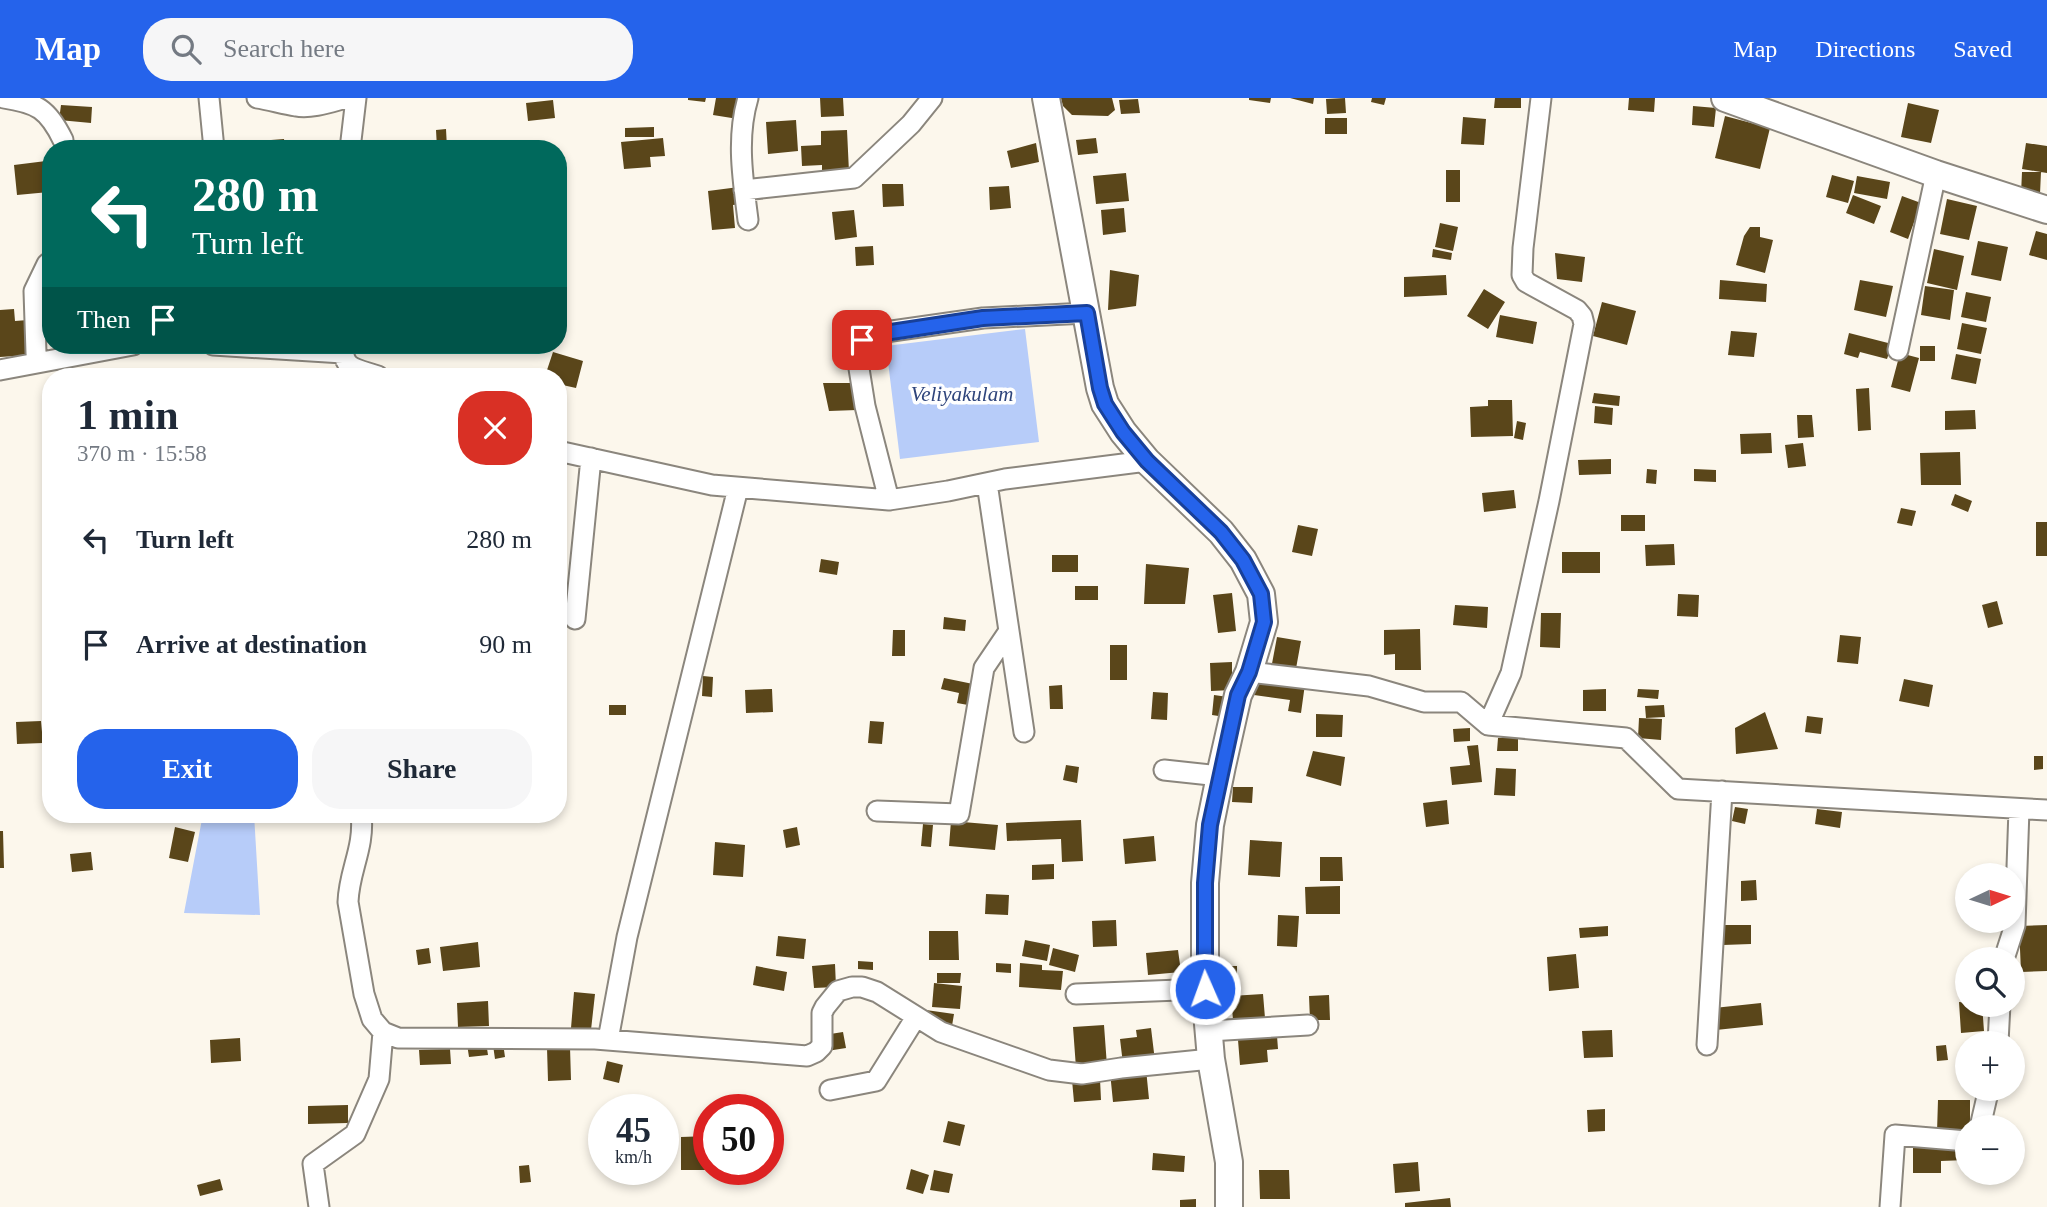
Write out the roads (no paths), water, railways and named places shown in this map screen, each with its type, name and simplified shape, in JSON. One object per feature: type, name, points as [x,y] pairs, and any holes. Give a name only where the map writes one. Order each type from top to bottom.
[{"type":"main road","points":[[1046,98],[1105,404],[1123,432],[1147,461],[1221,532],[1252,576],[1261,594],[1264,622],[1249,672],[1238,695],[1210,825],[1206,860],[1205,989],[1211,1059],[1229,1162],[1229,1207]]},
{"type":"main road","points":[[1725,98],[1936,174],[2047,210]]},
{"type":"street","points":[[4,98],[29,100],[44,110],[55,122],[64,140]]},
{"type":"street","points":[[209,98],[213,140]]},
{"type":"street","points":[[257,98],[298,107],[345,98]]},
{"type":"street","points":[[350,140],[356,98]]},
{"type":"street","points":[[748,98],[741,163],[748,220]]},
{"type":"street","points":[[744,190],[854,178],[911,124],[932,98]]},
{"type":"street","points":[[1488,725],[1511,673],[1584,324],[1577,310],[1525,282],[1522,275],[1541,98]]},
{"type":"street","points":[[1898,351],[1936,174]]},
{"type":"street","points":[[38,362],[34,292],[42,275]]},
{"type":"street","points":[[889,500],[865,406],[857,355],[862,340],[878,334],[983,318],[1087,313]]},
{"type":"street","points":[[0,370],[83,354]]},
{"type":"street","points":[[344,354],[344,361],[357,368]]},
{"type":"street","points":[[567,453],[712,485],[889,500],[1005,479],[1147,461]]},
{"type":"street","points":[[575,619],[591,457]]},
{"type":"street","points":[[987,483],[1024,732]]},
{"type":"street","points":[[608,1040],[627,937],[738,488]]},
{"type":"street","points":[[877,811],[959,814],[984,668],[1009,631]]},
{"type":"street","points":[[1249,672],[1369,686],[1424,702],[1461,702],[1488,725],[1626,737],[1678,789],[2047,810]]},
{"type":"street","points":[[1164,770],[1220,776]]},
{"type":"street","points":[[1707,1045],[1721,791]]},
{"type":"street","points":[[2008,947],[2015,925],[2019,809]]},
{"type":"street","points":[[361,823],[360,850],[348,902],[372,1019],[383,1032],[398,1038],[608,1040],[807,1056],[822,1046],[824,1007],[838,991],[852,987],[870,988],[942,1032],[1049,1070],[1082,1074],[1211,1059]]},
{"type":"street","points":[[1076,994],[1205,989]]},
{"type":"street","points":[[830,1090],[876,1081],[916,1017]]},
{"type":"street","points":[[1209,1031],[1308,1025]]},
{"type":"street","points":[[319,1207],[313,1164],[355,1134],[379,1079],[383,1032]]},
{"type":"street","points":[[1890,1207],[1895,1135],[1955,1140]]},
{"type":"water","name":"Veliyakulam","points":[[1025,329],[1039,442],[900,459],[886,346]]},
{"type":"water","points":[[201,823],[255,823],[260,915],[184,913]]}]
